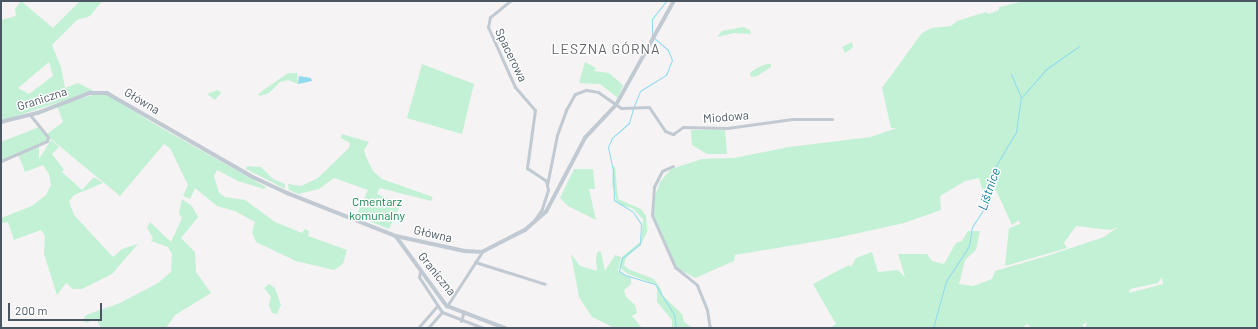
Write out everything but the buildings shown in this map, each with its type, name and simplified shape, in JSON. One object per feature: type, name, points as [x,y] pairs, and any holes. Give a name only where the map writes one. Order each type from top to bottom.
[{"type":"street","name":"Spacerowa","points":[[510,1],[490,17],[488,27],[516,87],[535,110],[527,168],[542,178],[547,185]]},
{"type":"street","points":[[482,252],[532,225],[546,212],[559,190],[585,138],[616,105],[674,1]]},
{"type":"street","points":[[532,225],[542,209],[557,135],[572,98],[578,93],[592,90],[616,105]]},
{"type":"street","name":"Graniczna","points":[[1,122],[30,115],[90,93]]},
{"type":"street","name":"Główna","points":[[90,93],[110,94],[253,177],[287,193],[396,236],[482,252]]},
{"type":"street","name":"Miodowa","points":[[616,105],[631,108],[652,109],[665,131],[673,134],[683,127],[727,128],[792,119],[832,119]]},
{"type":"street","points":[[1,161],[47,141],[48,137],[30,115]]},
{"type":"street","points":[[673,166],[664,169],[658,177],[652,198],[652,215],[675,267],[697,285],[707,310],[710,328]]},
{"type":"street","name":"Graniczna","points":[[396,236],[447,306],[482,252]]},
{"type":"street","points":[[475,262],[545,284]]},
{"type":"street","points":[[420,270],[419,277],[442,312],[461,321],[483,328]]},
{"type":"street","points":[[418,328],[438,305]]},
{"type":"street","points":[[447,306],[494,326],[506,328]]},
{"type":"street","points":[[428,328],[442,312]]},
{"type":"street","points":[[461,321],[463,314]]},
{"type":"green space","points":[[21,1],[53,28],[80,1],[102,1],[90,16],[77,20],[52,45],[61,67],[65,88],[78,83],[94,91],[1,121],[1,20],[16,16],[15,9]],"holes":[[[49,62],[53,76],[29,94],[18,88]]]},
{"type":"green space","points":[[1024,1],[1257,1],[1257,328],[1085,328],[1087,323],[1083,324],[1083,328],[1032,328],[1027,324],[1022,328],[830,328],[836,324],[813,284],[849,265],[851,267],[856,258],[872,252],[878,272],[898,270],[905,277],[898,254],[927,254],[932,261],[944,264],[956,243],[962,241],[968,231],[980,231],[976,250],[965,260],[959,284],[973,286],[992,279],[995,271],[1104,237],[1118,227],[1110,230],[1076,226],[1064,243],[1067,248],[1005,266],[1009,228],[1020,224],[1019,220],[1012,225],[996,190],[983,192],[979,178],[965,181],[940,196],[941,210],[904,223],[836,238],[735,255],[734,261],[695,278],[679,269],[674,263],[653,213],[654,199],[660,182],[671,169],[702,159],[734,158],[789,147],[871,137],[897,128],[891,128],[882,88],[922,33],[932,28],[951,26],[957,21],[986,12],[989,14],[999,10],[999,7]],"holes":[[[1162,277],[1163,284],[1129,293],[1130,289],[1158,283]]]},
{"type":"green space","points":[[743,27],[750,30],[751,34],[734,33],[717,37],[722,31]]},
{"type":"green space","points":[[852,42],[853,47],[845,53],[842,47]]},
{"type":"green space","points":[[585,62],[596,68],[594,71],[609,73],[623,85],[618,98],[600,84],[579,83]]},
{"type":"green space","points":[[422,64],[474,84],[462,134],[407,118]]},
{"type":"green space","points":[[767,64],[771,64],[771,67],[757,76],[751,77],[750,73]]},
{"type":"green space","points":[[288,73],[297,73],[298,84],[288,80],[280,82],[269,93],[260,96],[258,94]]},
{"type":"green space","points":[[218,90],[221,93],[215,100],[207,94]]},
{"type":"green space","points":[[106,94],[158,126],[266,187],[264,189],[238,181],[217,170],[214,176],[219,193],[225,197],[245,200],[275,222],[302,233],[305,229],[309,231],[308,236],[347,250],[343,264],[334,270],[296,261],[256,242],[252,232],[255,222],[235,211],[217,206],[195,188],[190,199],[183,196],[188,185],[170,148],[164,144],[120,196],[51,139],[39,144],[39,159],[51,140],[59,147],[52,154],[64,170],[62,172],[82,190],[94,177],[103,183],[74,195],[69,201],[74,215],[113,257],[122,249],[138,244],[112,274],[82,289],[73,289],[66,283],[57,295],[44,254],[45,236],[41,230],[14,240],[8,222],[1,223],[1,218],[32,206],[46,195],[51,185],[49,174],[43,165],[25,172],[18,154],[1,161],[1,142],[39,127],[47,134],[63,122],[57,106],[93,95]]},
{"type":"green space","points":[[691,130],[725,130],[727,154],[707,154],[692,145]]},
{"type":"green space","name":"Cmentarz komunalny","points":[[342,134],[369,142],[364,150],[366,157],[373,171],[382,179],[433,197],[431,201],[380,188],[377,194],[401,204],[389,229],[356,216],[368,190],[334,178],[319,189],[298,194],[289,190],[288,184],[301,186],[318,178],[349,148],[350,143],[341,138]]},
{"type":"green space","points":[[247,166],[261,167],[273,179],[285,184],[285,189],[246,169]]},
{"type":"green space","points":[[613,166],[615,167],[618,199],[641,209],[646,216],[647,232],[641,244],[626,258],[624,265],[628,269],[654,279],[661,289],[662,295],[682,314],[684,322],[693,328],[672,328],[672,320],[657,302],[657,285],[628,274],[619,267],[622,257],[641,241],[643,219],[632,208],[620,205],[617,202],[612,184]]},
{"type":"green space","points":[[574,169],[593,169],[595,189],[589,189],[596,220],[568,206],[560,198]]},
{"type":"green space","points":[[182,199],[192,206],[198,217],[181,238],[195,252],[196,272],[211,293],[175,315],[166,328],[101,328],[96,319],[86,323],[83,320],[86,315],[120,303],[158,283],[171,272],[172,254],[168,247],[151,241],[153,238],[147,227],[150,222],[171,242],[182,218],[179,213]]},
{"type":"green space","points":[[598,251],[601,252],[605,271],[615,255],[621,257],[618,271],[631,278],[631,284],[624,290],[626,297],[635,305],[637,313],[632,316],[642,328],[615,328],[592,317],[579,297],[571,254],[580,266],[597,271],[596,257]]},
{"type":"green space","points":[[269,284],[275,288],[281,305],[277,314],[272,313],[269,305],[271,297],[264,288]]},
{"type":"water","points":[[299,76],[311,78],[312,81],[298,84]]},
{"type":"waterway","points":[[652,35],[652,19],[666,1]]},
{"type":"waterway","points":[[634,106],[640,91],[666,75],[672,60],[668,50],[654,38]]},
{"type":"waterway","name":"Líštnice","points":[[933,328],[946,281],[969,246],[972,227],[985,207],[994,169],[1016,132],[1021,98],[1045,70],[1079,46]]},
{"type":"waterway","points":[[1011,74],[1021,98]]},
{"type":"waterway","points":[[633,109],[629,123],[612,138],[608,147],[613,171],[614,200],[633,212],[641,224],[640,244],[622,258],[619,271],[625,275],[655,284],[674,315],[676,328]]},
{"type":"district","name":"LESZNA GÓRNA","points":[[606,49]]}]
